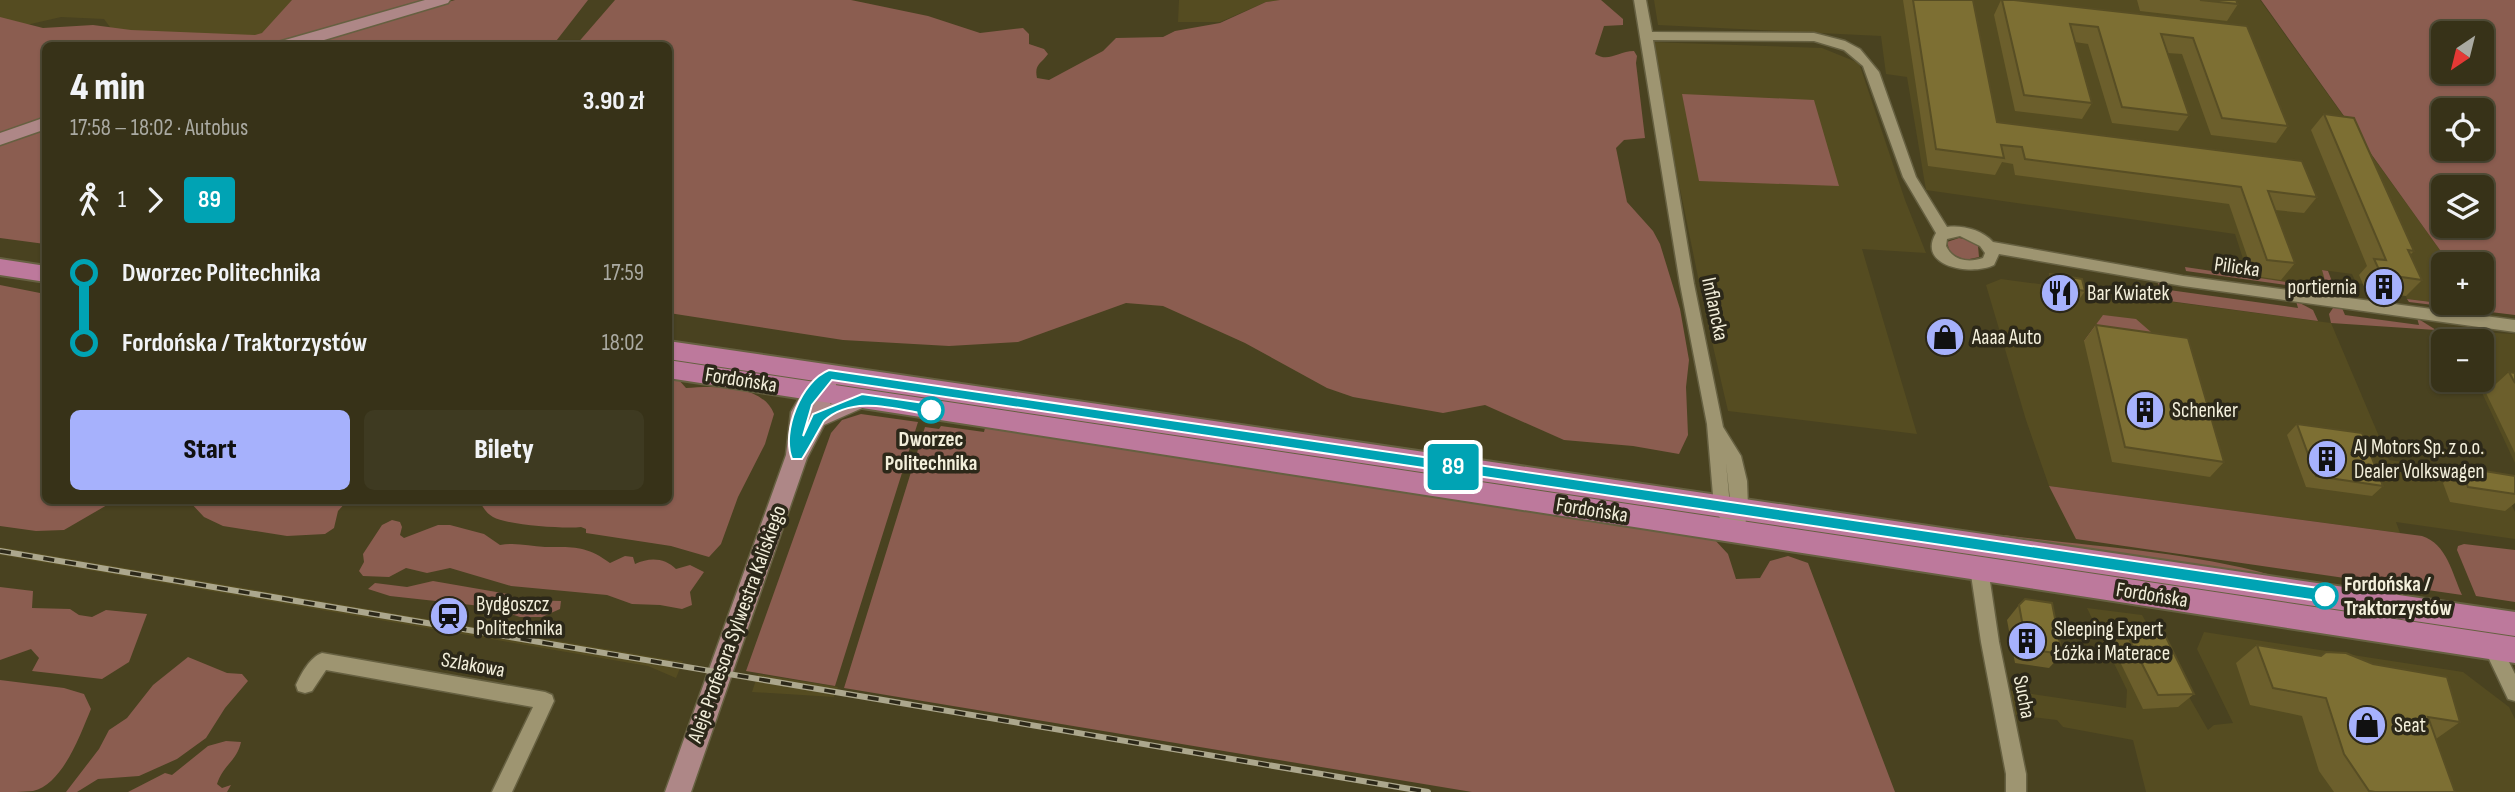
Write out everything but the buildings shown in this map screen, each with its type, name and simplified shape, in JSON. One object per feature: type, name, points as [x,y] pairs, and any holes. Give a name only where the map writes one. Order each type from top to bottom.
[{"type":"main road","points":[[0,251],[42,256]]},
{"type":"main road","points":[[0,267],[42,273]]},
{"type":"main road","name":"Fordońska","points":[[672,351],[862,399],[1215,442]]},
{"type":"main road","name":"Fordońska","points":[[672,369],[1780,515],[2515,624]]},
{"type":"main road","name":"Fordońska","points":[[1735,509],[1979,568],[2503,649]]},
{"type":"street","points":[[298,42],[442,0]]},
{"type":"street","name":"Inflancka","points":[[1640,0],[1673,203],[1715,425],[1735,509]]},
{"type":"street","points":[[1644,36],[1814,37],[1846,45],[1864,57],[1872,72],[1913,190],[1925,212],[1949,232],[1970,233],[1990,253],[1986,264],[1977,267],[1954,263],[1941,252],[1938,241],[1949,232]]},
{"type":"street","points":[[0,139],[42,124]]},
{"type":"street","name":"Pilicka","points":[[1990,253],[2515,326]]},
{"type":"street","name":"Aleje Profesora Sylwestra Kaliskiego","points":[[678,792],[797,455],[810,437],[818,418],[821,387]]},
{"type":"street","name":"Aleje Profesora Sylwestra Kaliskiego","points":[[797,455],[796,432],[821,387]]},
{"type":"street","points":[[818,418],[862,399]]},
{"type":"street","name":"Inflancka","points":[[1715,425],[1725,439],[1735,509]]},
{"type":"street","name":"Sucha","points":[[1979,568],[1990,642],[2016,774],[2016,792]]},
{"type":"street","points":[[2480,619],[2503,649],[2515,693]]},
{"type":"street","name":"Szlakowa","points":[[305,685],[322,661],[545,701],[502,792]]},
{"type":"shaded area","points":[[0,0],[305,0],[270,39],[113,31],[104,19],[61,17],[9,29],[0,28]]},
{"type":"shaded area","points":[[292,0],[433,0],[277,42],[42,42],[42,118],[0,133],[0,17],[43,28],[93,25],[131,30],[255,35],[262,33]]},
{"type":"shaded area","points":[[455,0],[588,0],[555,42],[311,42]]},
{"type":"shaded area","points":[[615,0],[851,0],[928,16],[980,33],[1023,28],[1029,34],[1029,44],[1044,49],[1048,54],[1039,64],[1036,73],[1037,78],[1049,80],[1103,51],[1116,38],[1163,37],[1175,31],[1220,23],[1266,2],[1601,0],[1623,19],[1623,25],[1604,26],[1595,54],[1609,57],[1634,51],[1637,56],[1645,138],[1624,140],[1616,148],[1627,202],[1653,231],[1660,244],[1680,309],[1689,360],[1686,387],[1688,435],[1679,454],[1633,446],[1564,440],[1485,405],[1443,413],[1353,397],[1327,388],[1245,343],[1163,306],[1126,303],[1018,342],[949,346],[843,340],[672,313],[672,42],[579,42]]},
{"type":"shaded area","points":[[1179,0],[1283,0],[1266,2],[1220,22],[1178,22]]},
{"type":"shaded area","points":[[1654,0],[2260,0],[2441,252],[2431,252],[2431,302],[2407,299],[2399,280],[2363,284],[2356,283],[2352,274],[2322,270],[2328,288],[2249,277],[2235,234],[1926,190],[1907,77],[1886,74],[1881,36],[1658,25]]},
{"type":"shaded area","points":[[2261,0],[2515,0],[2515,315],[2494,312],[2494,252],[2441,252],[2431,238],[2494,238],[2494,175],[2431,175],[2431,237]]},
{"type":"shaded area","points":[[1650,42],[1822,48],[1859,63],[1905,200],[1926,253],[1862,249],[1917,434],[1728,411]]},
{"type":"shaded area","points":[[1682,94],[1814,100],[1839,186],[1699,181]]},
{"type":"shaded area","points":[[42,129],[42,244],[0,238],[0,144]]},
{"type":"shaded area","points":[[1959,238],[1970,240],[1978,246],[1979,257],[1965,260],[1950,253],[1947,242]]},
{"type":"shaded area","points":[[2185,267],[2327,288],[2322,270],[2328,271],[2336,292],[2186,271]]},
{"type":"shaded area","points":[[2001,279],[2099,292],[2100,297],[2115,299],[2114,294],[2120,295],[2121,300],[2135,302],[2135,297],[2331,323],[2389,460],[2498,476],[2515,512],[2515,539],[2396,522],[2400,533],[2049,486],[2026,420],[1986,285]]},
{"type":"shaded area","points":[[2157,282],[2167,283],[2169,290],[2298,308],[2296,301],[2313,310],[2318,321],[2169,301]]},
{"type":"shaded area","points":[[0,285],[42,293],[42,504],[109,504],[64,530],[36,531],[0,526]]},
{"type":"shaded area","points":[[2407,299],[2431,302],[2431,305],[2409,302]]},
{"type":"shaded area","points":[[2333,308],[2342,308],[2345,315],[2419,325],[2417,318],[2434,329],[2331,323],[2329,314]]},
{"type":"shaded area","points":[[2103,315],[2136,319],[2174,352],[2084,341]]},
{"type":"shaded area","points":[[2494,333],[2515,334],[2515,463],[2482,392],[2494,392]]},
{"type":"shaded area","points":[[678,379],[686,388],[723,387],[749,392],[768,404],[774,414],[765,444],[738,497],[721,544],[709,557],[671,546],[586,533],[586,529],[581,527],[536,526],[500,520],[488,514],[481,504],[672,504],[672,382]]},
{"type":"shaded area","points":[[861,414],[918,422],[835,686],[746,671],[831,433],[842,420]]},
{"type":"shaded area","points":[[941,426],[984,432],[985,428],[1013,428],[1714,539],[1728,554],[1736,579],[1760,578],[1770,561],[1788,556],[1808,563],[1895,792],[1472,792],[844,688],[925,427],[939,429]]},
{"type":"shaded area","points":[[2049,486],[2422,536],[2443,552],[2462,595],[2076,539]]},
{"type":"shaded area","points":[[192,504],[344,504],[338,511],[334,528],[325,534],[287,536],[223,526],[204,517]]},
{"type":"shaded area","points":[[392,520],[400,522],[400,535],[404,538],[438,525],[450,525],[484,534],[500,545],[579,548],[610,563],[625,556],[633,557],[635,564],[657,560],[676,569],[690,565],[704,572],[690,592],[692,605],[682,609],[632,604],[607,595],[511,586],[450,568],[427,573],[406,568],[389,577],[363,576],[359,571],[364,562],[363,554],[382,525]]},
{"type":"shaded area","points":[[2004,535],[2206,560],[2271,575],[2242,576],[2008,540]]},
{"type":"shaded area","points":[[2464,544],[2515,550],[2515,602],[2476,596],[2457,550],[2458,546]]},
{"type":"shaded area","points":[[0,547],[683,661],[676,678],[648,666],[0,555]]},
{"type":"shaded area","points":[[433,581],[508,594],[526,600],[561,601],[560,609],[542,617],[520,617],[490,607],[390,596],[368,589],[375,583],[407,587]]},
{"type":"shaded area","points":[[0,587],[33,591],[32,608],[70,609],[79,615],[92,617],[106,610],[147,614],[129,662],[102,679],[32,671],[39,658],[31,649],[0,660]]},
{"type":"shaded area","points":[[2087,608],[2142,615],[2208,730],[2214,725],[2233,723],[2197,649],[2204,632],[2463,672],[2509,707],[2515,719],[2515,792],[2146,792],[2133,740],[2063,727],[2057,720],[2009,714],[2006,690],[2126,708],[2127,690]]},
{"type":"shaded area","points":[[188,657],[227,673],[242,674],[248,681],[225,708],[206,738],[177,759],[139,776],[98,779],[77,792],[66,792],[99,749],[109,730],[127,718],[153,685]]},
{"type":"shaded area","points":[[758,674],[838,687],[834,697],[752,692]]},
{"type":"shaded area","points":[[0,680],[64,688],[84,694],[91,709],[76,745],[62,769],[44,787],[33,791],[0,792]]},
{"type":"shaded area","points":[[226,741],[241,742],[217,784],[222,788],[231,785],[227,792],[128,792],[165,773],[172,775],[208,746]]},
{"type":"railway","points":[[0,551],[1428,792]]},
{"type":"bus line","name":"89","points":[[931,410],[862,399],[843,405],[818,418],[810,437],[797,455],[796,432],[805,405],[812,392],[829,375],[2325,596]]},
{"type":"place","name":"portiernia","points":[[2384,287]]},
{"type":"place","name":"Bar Kwiatek","points":[[2060,293]]},
{"type":"place","name":"Aaaa Auto","points":[[1945,337]]},
{"type":"place","name":"Dworzec Politechnika","points":[[931,410]]},
{"type":"place","name":"Schenker","points":[[2145,410]]},
{"type":"place","name":"AJ Motors Sp. z o.o. Dealer Volkswagen","points":[[2327,459]]},
{"type":"place","name":"Fordońska / Traktorzystów","points":[[2325,596]]},
{"type":"place","name":"Bydgoszcz Politechnika","points":[[449,616]]},
{"type":"place","name":"Sleeping Expert Łóżka i Materace","points":[[2027,641]]},
{"type":"place","name":"Seat","points":[[2367,725]]}]
